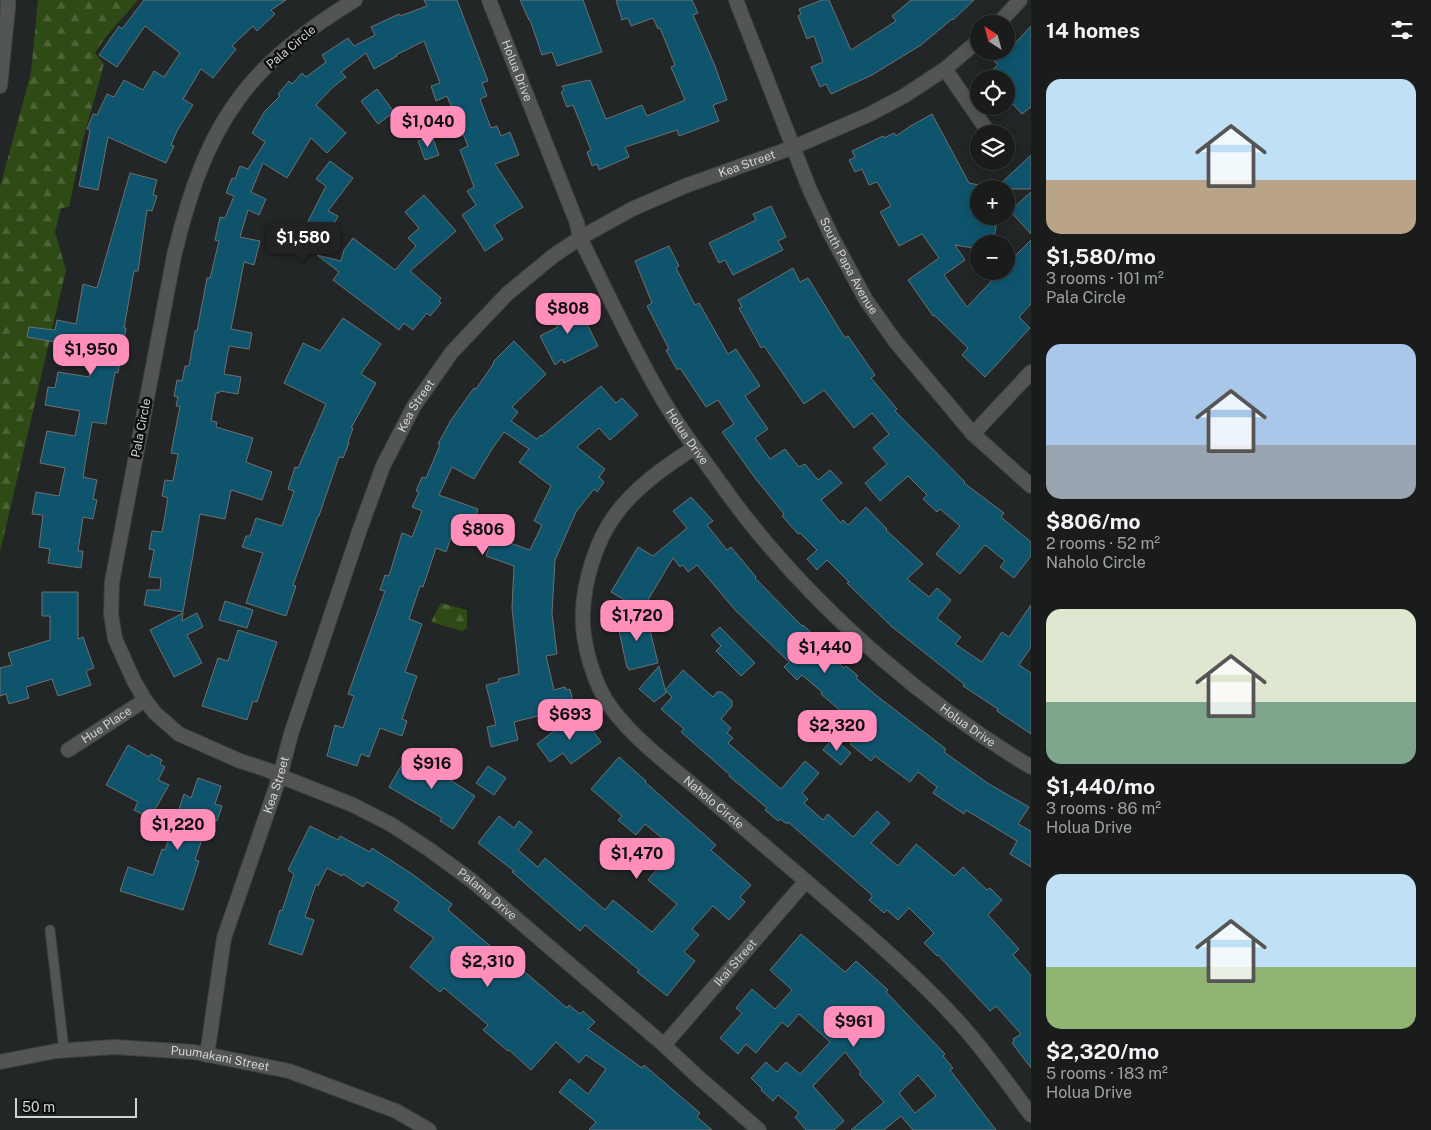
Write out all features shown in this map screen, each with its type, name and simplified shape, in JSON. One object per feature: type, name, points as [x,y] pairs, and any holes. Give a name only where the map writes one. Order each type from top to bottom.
[{"type":"street","points":[[0,86],[8,0]]},
{"type":"street","name":"Pala Circle","points":[[280,776],[240,761],[179,734],[155,713],[134,681],[115,639],[111,614],[112,582],[174,256],[186,209],[212,142],[237,100],[264,70],[289,46],[327,17],[355,0]]},
{"type":"street","name":"Holua Drive","points":[[489,0],[576,223],[580,238],[659,394],[694,448],[754,528],[794,573],[857,636],[947,712],[1031,767]]},
{"type":"street","name":"South Papa Avenue","points":[[736,0],[813,196],[832,237],[866,300],[896,341],[973,434],[1031,486]]},
{"type":"street","points":[[1006,15],[1020,0]]},
{"type":"street","name":"Kea Street","points":[[207,1055],[224,938],[280,776],[291,734],[360,529],[383,466],[414,406],[452,352],[507,294],[553,256],[580,238],[632,209],[686,186],[794,147],[868,115],[904,96],[945,69],[970,48]]},
{"type":"street","points":[[945,69],[984,125]]},
{"type":"street","points":[[973,434],[1031,372]]},
{"type":"street","name":"Naholo Circle","points":[[694,448],[634,492],[612,519],[600,545],[589,574],[582,611],[589,657],[595,678],[612,709],[651,749],[886,950],[957,1020],[1031,1115]]},
{"type":"street","name":"Hue Place","points":[[68,750],[145,700]]},
{"type":"street","name":"Palama Drive","points":[[280,776],[353,805],[392,825],[471,880],[664,1045],[759,1130]]},
{"type":"street","name":"Ikai Street","points":[[664,1045],[806,881]]},
{"type":"street","name":"Puumakani Street","points":[[0,1062],[64,1050],[114,1046],[194,1052],[289,1071],[396,1111],[429,1130]]},
{"type":"lane","points":[[50,930],[64,1050]]},
{"type":"green space","points":[[38,0],[138,0],[104,39],[95,53],[104,64],[83,140],[69,207],[61,208],[55,232],[66,270],[0,552],[0,187],[31,73]]},
{"type":"green space","points":[[441,603],[467,610],[467,628],[462,631],[431,622]]},
{"type":"building","points":[[144,0],[286,0],[271,10],[275,14],[257,31],[253,26],[232,46],[236,49],[213,78],[201,69],[183,99],[193,105],[178,129],[171,145],[174,146],[166,163],[108,137],[98,190],[79,186],[90,130],[87,129],[93,114],[97,115],[107,94],[114,97],[124,80],[143,90],[154,71],[164,77],[180,53],[145,26],[117,67],[99,55],[119,26],[122,29]]},
{"type":"building","points":[[424,0],[457,0],[488,81],[482,83],[487,96],[480,99],[491,128],[497,126],[501,136],[510,132],[519,155],[495,164],[523,207],[494,225],[503,239],[485,251],[462,215],[476,205],[467,191],[474,187],[460,150],[468,146],[447,96],[436,101],[431,86],[440,83],[424,41],[374,69],[366,53],[341,72],[346,77],[332,88],[316,105],[346,133],[327,153],[311,138],[287,178],[263,163],[251,192],[266,199],[259,215],[248,210],[240,237],[260,241],[254,265],[244,262],[231,329],[252,333],[249,349],[229,346],[224,374],[241,377],[238,394],[220,391],[216,393],[211,421],[217,422],[216,427],[253,438],[246,462],[272,472],[262,500],[231,490],[225,519],[200,514],[183,612],[144,605],[147,590],[160,590],[161,578],[149,577],[154,550],[149,549],[152,531],[162,532],[168,498],[162,496],[165,480],[173,481],[178,454],[171,453],[180,406],[176,406],[178,397],[174,396],[177,380],[182,381],[185,366],[189,366],[207,278],[210,278],[219,241],[215,240],[220,217],[225,218],[234,196],[226,193],[232,178],[235,179],[240,166],[248,169],[265,142],[252,133],[265,111],[280,96],[278,94],[289,81],[292,84],[302,73],[306,77],[326,62],[322,55],[348,38],[354,46],[375,35],[371,27],[399,14],[400,16],[427,6]]},
{"type":"building","points":[[520,0],[583,0],[602,52],[557,66],[552,52],[542,55],[530,20]]},
{"type":"building","points":[[616,0],[692,0],[698,13],[693,15],[727,100],[713,105],[719,121],[679,136],[677,130],[625,147],[629,157],[599,170],[597,164],[592,166],[587,152],[591,150],[573,105],[567,107],[561,92],[564,90],[562,86],[590,80],[606,119],[642,105],[647,116],[685,100],[671,67],[675,65],[660,28],[658,29],[653,18],[631,26],[628,18],[622,20]]},
{"type":"building","points":[[822,0],[829,0],[851,50],[896,21],[892,16],[911,0],[974,0],[953,20],[921,45],[872,75],[831,94],[826,84],[820,87],[811,67],[823,62],[814,36],[807,39],[798,16],[801,14],[799,9]]},
{"type":"building","points":[[1031,26],[1031,107],[1022,114],[1015,106],[1015,70],[992,70],[998,65],[994,60],[1015,60],[1015,43]]},
{"type":"building","points":[[377,89],[394,112],[378,124],[361,101]]},
{"type":"building","points":[[932,114],[970,183],[970,225],[996,225],[995,235],[970,235],[970,248],[955,245],[965,260],[944,275],[967,307],[992,280],[1015,280],[1015,256],[1031,240],[1031,304],[1019,317],[1030,328],[985,377],[962,355],[968,348],[933,316],[908,280],[939,258],[922,234],[899,246],[880,212],[891,206],[877,182],[869,185],[862,169],[855,172],[849,160],[855,157],[852,151],[883,136],[884,138],[894,133],[896,136]]},
{"type":"building","points":[[432,136],[439,155],[425,160],[418,141]]},
{"type":"building","points":[[1031,155],[1031,189],[1015,189],[1015,180],[1005,180]]},
{"type":"building","points":[[330,161],[353,178],[328,211],[338,216],[325,242],[310,236],[307,241],[300,237],[326,186],[316,179]]},
{"type":"building","points":[[130,173],[157,180],[153,195],[157,196],[152,211],[147,210],[138,271],[134,271],[118,373],[115,372],[106,424],[92,422],[83,477],[97,480],[93,499],[97,500],[93,519],[83,517],[78,551],[83,551],[81,568],[48,563],[50,549],[39,547],[43,515],[32,514],[36,492],[59,496],[65,468],[40,463],[47,431],[75,436],[80,411],[45,405],[48,387],[55,388],[58,372],[89,377],[94,349],[27,337],[29,327],[55,330],[57,320],[76,324],[83,284],[97,288]]},
{"type":"building","points":[[1031,192],[1031,234],[1015,216],[1015,206]]},
{"type":"building","points":[[424,195],[456,231],[410,271],[441,298],[439,301],[441,303],[430,316],[427,313],[413,330],[404,323],[399,330],[333,280],[339,272],[317,255],[341,261],[344,250],[353,238],[395,270],[416,246],[408,238],[419,228],[405,212]]},
{"type":"building","points":[[771,206],[786,237],[778,241],[783,250],[733,275],[725,260],[719,263],[709,243],[756,220],[753,214]]},
{"type":"building","points":[[669,246],[679,266],[676,268],[695,305],[699,303],[728,354],[736,349],[760,386],[745,396],[768,429],[755,438],[770,459],[785,449],[799,467],[805,464],[818,480],[830,470],[842,483],[821,500],[841,523],[843,520],[848,525],[866,507],[886,530],[923,564],[907,579],[929,597],[937,588],[951,600],[937,618],[961,637],[955,644],[982,662],[1002,632],[1009,637],[1031,605],[1031,647],[1019,665],[1031,673],[1031,734],[963,686],[964,684],[891,626],[847,583],[849,582],[827,560],[817,570],[807,559],[817,550],[800,533],[798,534],[782,516],[784,514],[722,432],[734,424],[718,400],[706,407],[680,368],[677,370],[666,350],[669,349],[647,306],[652,303],[635,261]]},
{"type":"building","points":[[793,268],[800,282],[808,278],[845,338],[848,336],[875,375],[871,378],[897,409],[895,411],[964,483],[1004,513],[1001,517],[1031,542],[1031,556],[1014,578],[1000,567],[1005,561],[985,545],[960,574],[936,554],[960,526],[940,509],[937,512],[923,499],[927,495],[908,476],[880,501],[865,483],[887,464],[873,448],[889,434],[872,413],[854,428],[824,390],[804,404],[764,346],[761,348],[739,308],[742,307],[738,300]]},
{"type":"building","points":[[573,300],[598,346],[564,363],[562,359],[555,365],[540,336],[558,327],[550,312]]},
{"type":"building","points":[[343,318],[381,344],[361,374],[376,383],[351,428],[353,428],[343,458],[339,457],[293,585],[296,586],[286,616],[246,603],[263,553],[242,547],[246,536],[250,536],[256,518],[282,526],[294,491],[288,489],[295,467],[298,468],[326,404],[284,383],[303,343],[320,351]]},
{"type":"building","points":[[514,341],[546,374],[512,407],[518,412],[511,421],[537,439],[601,386],[616,403],[622,398],[638,415],[610,440],[599,428],[577,447],[605,469],[599,477],[604,482],[597,492],[594,489],[576,512],[555,560],[552,614],[557,654],[546,656],[554,690],[565,687],[566,690],[570,689],[574,707],[514,722],[518,740],[491,747],[487,727],[496,725],[486,685],[499,682],[498,679],[519,674],[512,608],[514,566],[486,556],[493,537],[530,550],[542,525],[534,521],[551,486],[519,462],[529,449],[504,432],[474,479],[452,467],[439,495],[478,509],[472,528],[456,523],[446,552],[436,548],[423,587],[420,586],[409,619],[422,624],[405,672],[417,676],[402,719],[407,721],[402,736],[380,728],[369,757],[361,754],[357,766],[327,756],[335,725],[343,728],[354,696],[348,694],[385,591],[380,590],[385,575],[389,576],[402,533],[412,537],[422,511],[412,507],[419,492],[416,491],[422,477],[426,478],[440,445],[438,444],[451,420],[474,388],[476,389],[493,362]]},
{"type":"building","points":[[691,497],[713,521],[707,525],[727,550],[731,547],[755,578],[802,626],[816,637],[814,639],[844,668],[846,666],[858,676],[856,678],[877,696],[946,749],[944,752],[989,784],[1029,807],[1018,824],[1031,831],[1031,867],[1010,854],[1017,841],[966,810],[964,814],[933,793],[937,787],[918,772],[910,782],[875,756],[871,761],[850,744],[862,729],[802,675],[797,680],[784,667],[789,662],[736,611],[697,565],[688,572],[683,565],[680,567],[673,558],[642,610],[611,592],[638,547],[653,556],[687,528],[673,511]]},
{"type":"building","points":[[42,592],[78,592],[78,639],[83,637],[94,668],[86,671],[91,685],[58,696],[52,679],[26,687],[29,698],[9,704],[6,694],[0,696],[0,668],[12,665],[8,653],[50,640],[50,616],[42,616]]},
{"type":"building","points":[[225,601],[253,610],[247,628],[219,620]]},
{"type":"building","points":[[183,613],[182,621],[197,613],[203,627],[187,635],[202,663],[174,677],[150,630]]},
{"type":"building","points":[[646,614],[658,663],[629,670],[617,621]]},
{"type":"building","points":[[720,627],[755,663],[741,676],[716,651],[721,646],[711,635]]},
{"type":"building","points":[[238,630],[277,642],[257,702],[253,701],[247,720],[202,706],[218,658],[228,661]]},
{"type":"building","points":[[659,666],[666,693],[654,702],[639,689]]},
{"type":"building","points":[[683,670],[713,697],[717,692],[722,692],[732,701],[732,706],[721,719],[731,728],[727,733],[733,738],[728,743],[781,789],[805,761],[819,773],[802,793],[808,799],[804,803],[823,820],[828,814],[853,837],[877,811],[890,823],[871,843],[898,866],[916,844],[954,876],[963,867],[987,890],[990,888],[1002,900],[988,915],[1019,949],[1013,955],[1031,975],[1031,1068],[1012,1043],[1013,1039],[1021,1034],[996,1006],[990,1011],[938,955],[924,943],[934,933],[909,908],[898,920],[887,910],[884,913],[869,900],[872,895],[788,822],[787,824],[780,819],[778,821],[765,810],[767,808],[681,732],[684,729],[661,709],[672,697],[665,690]]},
{"type":"building","points":[[576,714],[578,723],[584,719],[601,742],[571,764],[563,753],[550,762],[537,744]]},
{"type":"building","points":[[833,738],[851,753],[841,765],[823,750]]},
{"type":"building","points":[[128,745],[149,757],[151,754],[162,760],[160,764],[165,767],[158,780],[169,785],[150,818],[134,810],[138,802],[106,785]]},
{"type":"building","points":[[409,752],[446,772],[444,776],[475,796],[453,829],[440,821],[442,818],[389,787]]},
{"type":"building","points":[[619,757],[716,845],[711,850],[751,885],[740,897],[745,902],[729,920],[713,906],[692,929],[699,935],[684,952],[695,961],[667,996],[585,925],[580,931],[512,872],[514,871],[478,843],[499,816],[514,828],[519,821],[532,832],[518,850],[538,867],[545,858],[605,910],[613,900],[652,932],[677,904],[648,880],[673,851],[666,845],[668,843],[645,824],[636,835],[618,820],[622,816],[591,789]]},
{"type":"building","points":[[488,766],[506,778],[494,795],[476,783]]},
{"type":"building","points":[[198,778],[221,786],[215,804],[222,806],[217,821],[209,819],[195,860],[199,861],[183,910],[120,891],[128,867],[153,875],[162,849],[165,850],[184,794],[191,798]]},
{"type":"building","points":[[310,826],[338,840],[340,836],[370,852],[372,848],[412,874],[452,904],[448,910],[495,950],[498,947],[503,952],[504,950],[516,960],[514,962],[567,1008],[569,1005],[580,1014],[583,1011],[595,1022],[588,1029],[642,1068],[644,1065],[700,1113],[697,1117],[712,1130],[589,1130],[596,1122],[559,1092],[570,1079],[588,1094],[606,1069],[586,1055],[579,1063],[556,1042],[531,1070],[483,1030],[488,1025],[444,988],[440,992],[410,967],[434,938],[394,910],[399,902],[367,882],[363,887],[343,874],[342,876],[327,868],[318,886],[316,884],[305,917],[314,920],[302,955],[269,944],[294,874],[288,870]]},
{"type":"building","points":[[801,934],[845,972],[856,961],[888,990],[886,992],[945,1054],[943,1056],[953,1068],[950,1070],[996,1130],[913,1130],[901,1116],[884,1130],[851,1130],[884,1102],[859,1074],[861,1072],[845,1052],[813,1086],[844,1121],[834,1130],[806,1130],[795,1117],[799,1113],[778,1095],[773,1101],[751,1078],[766,1062],[777,1072],[786,1062],[800,1074],[830,1042],[799,1014],[788,1027],[782,1022],[756,1053],[746,1044],[738,1054],[720,1038],[742,1013],[736,1008],[752,989],[775,1009],[792,990],[770,970]],"holes":[[[918,1075],[936,1096],[915,1113],[899,1093]]]}]
